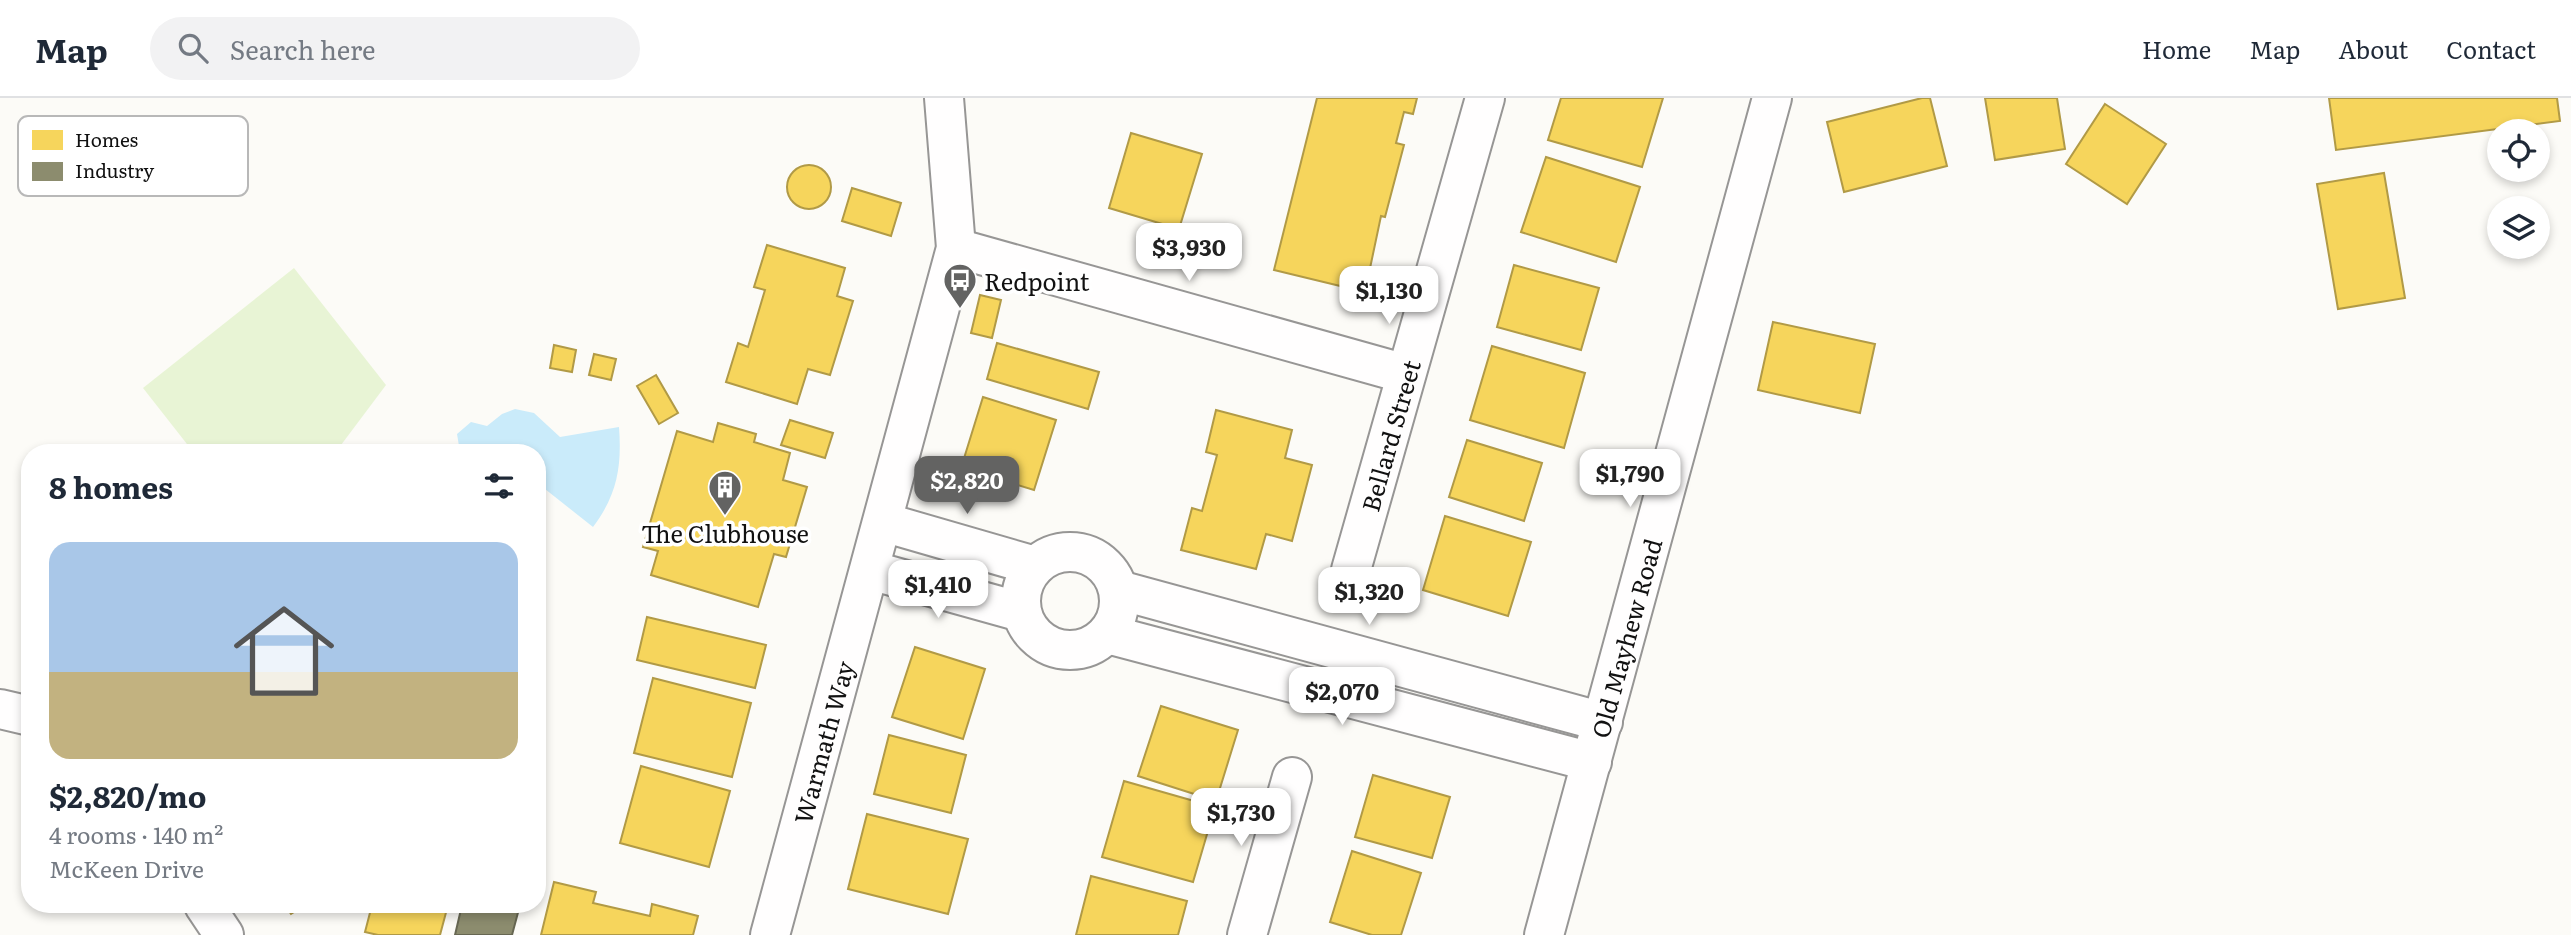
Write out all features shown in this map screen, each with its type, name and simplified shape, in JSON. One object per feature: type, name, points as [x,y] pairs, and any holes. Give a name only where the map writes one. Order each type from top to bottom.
[{"type":"street","name":"Warmath Way","points":[[770,935],[956,248],[944,98]]},
{"type":"street","name":"Bellard Street","points":[[1351,570],[1485,98]]},
{"type":"street","name":"Old Mayhew Road","points":[[1544,935],[1772,98]]},
{"type":"street","points":[[956,248],[1406,374]]},
{"type":"street","points":[[883,522],[1035,566]]},
{"type":"street","points":[[1076,551],[1103,564],[1119,590],[1115,621],[1107,634],[1081,650],[1058,649],[1038,639],[1027,627],[1021,612],[1022,588],[1035,566],[1046,557],[1076,551]]},
{"type":"street","points":[[870,570],[1021,612]]},
{"type":"street","points":[[1119,590],[1603,722]]},
{"type":"street","points":[[1107,634],[1592,762]]},
{"type":"street","points":[[0,709],[21,714]]},
{"type":"street","points":[[1247,935],[1292,777]]},
{"type":"street","points":[[209,913],[224,935]]},
{"type":"green space","points":[[294,268],[386,385],[342,444],[187,444],[143,388]]},
{"type":"water","points":[[515,409],[534,413],[560,437],[619,427],[620,455],[613,492],[593,527],[546,490],[546,444],[459,444],[457,434],[471,422],[487,426],[502,414]]},
{"type":"building: Homes","points":[[1317,98],[1417,98],[1413,114],[1404,112],[1396,143],[1404,145],[1385,217],[1381,216],[1365,292],[1274,270]]},
{"type":"building: Homes","points":[[1561,98],[1663,98],[1642,167],[1548,140]]},
{"type":"building: Homes","points":[[1930,98],[1947,166],[1844,192],[1827,122]]},
{"type":"building: Homes","points":[[1985,98],[2057,98],[2065,149],[1995,160]]},
{"type":"building: Homes","points":[[2329,98],[2557,98],[2560,121],[2487,119],[2487,130],[2336,150]]},
{"type":"building: Homes","points":[[2105,104],[2166,144],[2127,204],[2066,164]]},
{"type":"building: Homes","points":[[1131,133],[1202,154],[1179,229],[1109,208]]},
{"type":"building: Homes","points":[[1546,157],[1640,187],[1616,262],[1521,232]]},
{"type":"building: Homes","points":[[809,165],[818,166],[825,171],[830,178],[830,196],[825,203],[818,208],[809,209],[800,208],[793,203],[788,196],[787,187],[788,178],[793,171],[800,166]]},
{"type":"building: Homes","points":[[2384,173],[2405,298],[2338,309],[2317,184]]},
{"type":"building: Homes","points":[[852,188],[901,203],[891,236],[842,221]]},
{"type":"building: Homes","points":[[767,245],[845,268],[837,296],[853,301],[830,375],[808,369],[797,404],[726,382],[738,343],[748,347],[765,290],[754,287]]},
{"type":"building: Homes","points":[[1514,265],[1599,288],[1581,350],[1497,327]]},
{"type":"building: Homes","points":[[980,295],[1001,300],[992,338],[971,333]]},
{"type":"building: Homes","points":[[1773,322],[1875,344],[1860,413],[1758,390]]},
{"type":"building: Homes","points":[[997,343],[1099,372],[1088,409],[987,379]]},
{"type":"building: Homes","points":[[554,345],[576,350],[572,372],[550,368]]},
{"type":"building: Homes","points":[[1492,346],[1585,373],[1564,448],[1470,420]]},
{"type":"building: Homes","points":[[594,354],[616,359],[611,380],[589,375]]},
{"type":"building: Homes","points":[[656,375],[678,413],[659,424],[637,386]]},
{"type":"building: Homes","points":[[983,397],[1056,420],[1034,490],[961,468]]},
{"type":"building: Homes","points":[[1216,410],[1292,430],[1285,458],[1312,465],[1292,541],[1266,534],[1256,569],[1181,550],[1192,508],[1202,511],[1217,455],[1206,452]]},
{"type":"building: Homes","points":[[790,420],[833,433],[825,458],[781,445]]},
{"type":"building: Homes","name":"The Clubhouse","points":[[718,423],[756,434],[754,442],[790,453],[783,480],[807,487],[786,557],[774,554],[758,607],[651,575],[658,551],[643,547],[677,431],[713,442]]},
{"type":"building: Homes","points":[[1467,440],[1542,463],[1524,521],[1449,497]]},
{"type":"building: Homes","points":[[1445,516],[1531,542],[1508,616],[1423,590]]},
{"type":"building: Homes","points":[[647,617],[766,645],[755,688],[637,660]]},
{"type":"building: Homes","points":[[915,647],[985,669],[963,739],[892,717]]},
{"type":"building: Homes","points":[[653,678],[751,703],[732,777],[634,753]]},
{"type":"building: Homes","points":[[1161,706],[1238,730],[1216,801],[1138,776]]},
{"type":"building: Homes","points":[[889,735],[966,755],[951,813],[874,794]]},
{"type":"building: Homes","points":[[641,766],[730,791],[709,867],[620,843]]},
{"type":"building: Homes","points":[[1373,775],[1450,797],[1432,858],[1355,837]]},
{"type":"building: Homes","points":[[1124,781],[1215,807],[1193,882],[1102,857]]},
{"type":"building: Homes","points":[[867,814],[968,839],[948,914],[848,889]]},
{"type":"building: Homes","points":[[1352,851],[1421,873],[1401,935],[1372,935],[1330,922]]},
{"type":"building: Homes","points":[[1091,876],[1187,901],[1178,935],[1076,935]]},
{"type":"building: Homes","points":[[554,882],[596,892],[593,903],[650,916],[652,904],[698,916],[693,935],[541,935]]},
{"type":"building: Homes","points":[[370,913],[446,913],[440,935],[378,935],[365,932]]},
{"type":"building: Industry","points":[[460,913],[518,913],[512,935],[455,935]]},
{"type":"place","name":"Redpoint","points":[[960,310]]},
{"type":"place","name":"The Clubhouse","points":[[725,517]]}]
